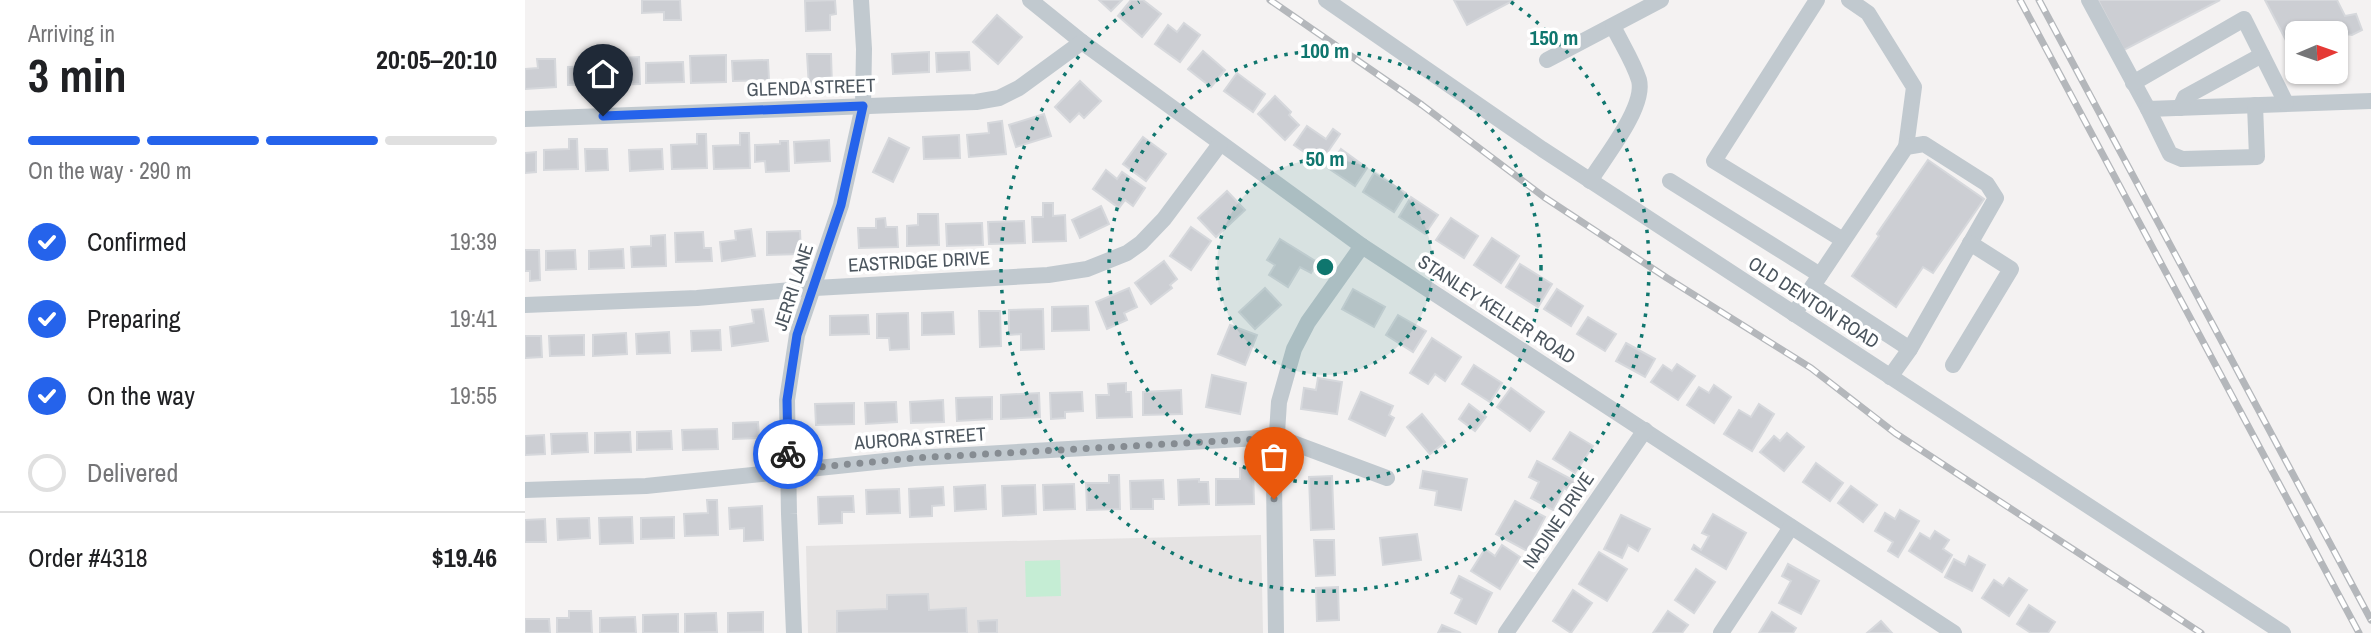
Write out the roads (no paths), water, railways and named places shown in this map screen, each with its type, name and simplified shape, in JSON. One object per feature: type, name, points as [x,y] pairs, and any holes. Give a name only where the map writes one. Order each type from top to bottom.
[{"type":"street","name":"JERRI LANE","points":[[794,633],[787,400],[797,335],[841,205],[863,106],[864,49],[860,0]]},
{"type":"street","name":"STANLEY KELLER ROAD","points":[[1030,0],[1082,42],[1362,246],[1947,631]]},
{"type":"street","name":"OLD DENTON ROAD","points":[[1327,0],[1590,181],[2283,633]]},
{"type":"street","points":[[1547,60],[1661,0]]},
{"type":"street","points":[[1817,0],[1714,161],[1843,240]]},
{"type":"street","points":[[1794,314],[1906,148],[1914,86],[1868,13],[1849,0]]},
{"type":"street","points":[[2089,0],[2170,154],[2182,159],[2257,158],[2255,105]]},
{"type":"street","points":[[2133,83],[2244,19],[2286,103]]},
{"type":"street","points":[[1590,181],[1640,96],[1639,81],[1613,26]]},
{"type":"street","name":"GLENDA STREET","points":[[525,120],[976,102],[999,98],[1020,88],[1082,42]]},
{"type":"street","points":[[2180,108],[2185,97],[2262,55]]},
{"type":"street","points":[[2148,109],[2371,101]]},
{"type":"street","name":"EASTRIDGE DRIVE","points":[[525,305],[697,298],[815,288],[1048,275],[1087,269],[1127,253],[1141,243],[1164,219],[1220,144]]},
{"type":"street","points":[[1890,377],[1910,349],[1996,198],[1987,184],[1924,144],[1906,148]]},
{"type":"street","points":[[1670,181],[1816,280],[1910,349]]},
{"type":"street","points":[[1953,365],[2011,269],[1970,243]]},
{"type":"street","points":[[1276,633],[1274,480],[1279,402],[1294,349],[1308,321],[1362,246]]},
{"type":"street","name":"NADINE DRIVE","points":[[1506,633],[1645,430]]},
{"type":"street","points":[[1277,438],[1387,478]]},
{"type":"street","name":"AURORA STREET","points":[[525,490],[646,486],[914,458],[1277,438]]},
{"type":"street","points":[[1721,633],[1791,527]]},
{"type":"railway","points":[[1270,0],[1422,105],[1544,197],[1811,368],[1895,433],[2201,633]]},
{"type":"railway","points":[[2020,0],[2359,633]]},
{"type":"railway","points":[[2039,0],[2371,620]]}]
